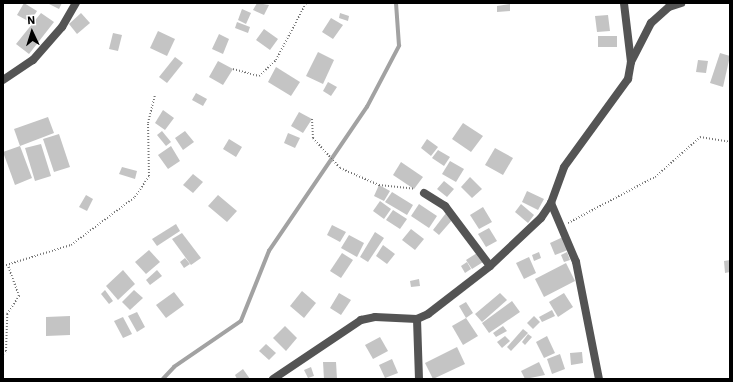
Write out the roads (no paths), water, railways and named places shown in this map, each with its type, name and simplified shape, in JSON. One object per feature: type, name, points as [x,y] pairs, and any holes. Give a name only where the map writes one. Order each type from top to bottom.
[{"type":"street","points":[[3,80],[33,60],[62,27],[76,3]]},
{"type":"street","points":[[624,3],[631,62]]},
{"type":"street","points":[[272,379],[361,320],[375,317],[417,319],[490,266],[541,218],[551,203],[564,167],[620,94],[631,62],[651,24],[669,7],[681,3]]},
{"type":"street","points":[[424,193],[446,206],[490,266]]},
{"type":"street","points":[[551,203],[560,221],[576,262],[599,379]]},
{"type":"street","points":[[417,319],[419,379]]},
{"type":"waterway","points":[[163,379],[174,367],[241,321],[269,251],[367,107],[399,46],[396,3]]}]
